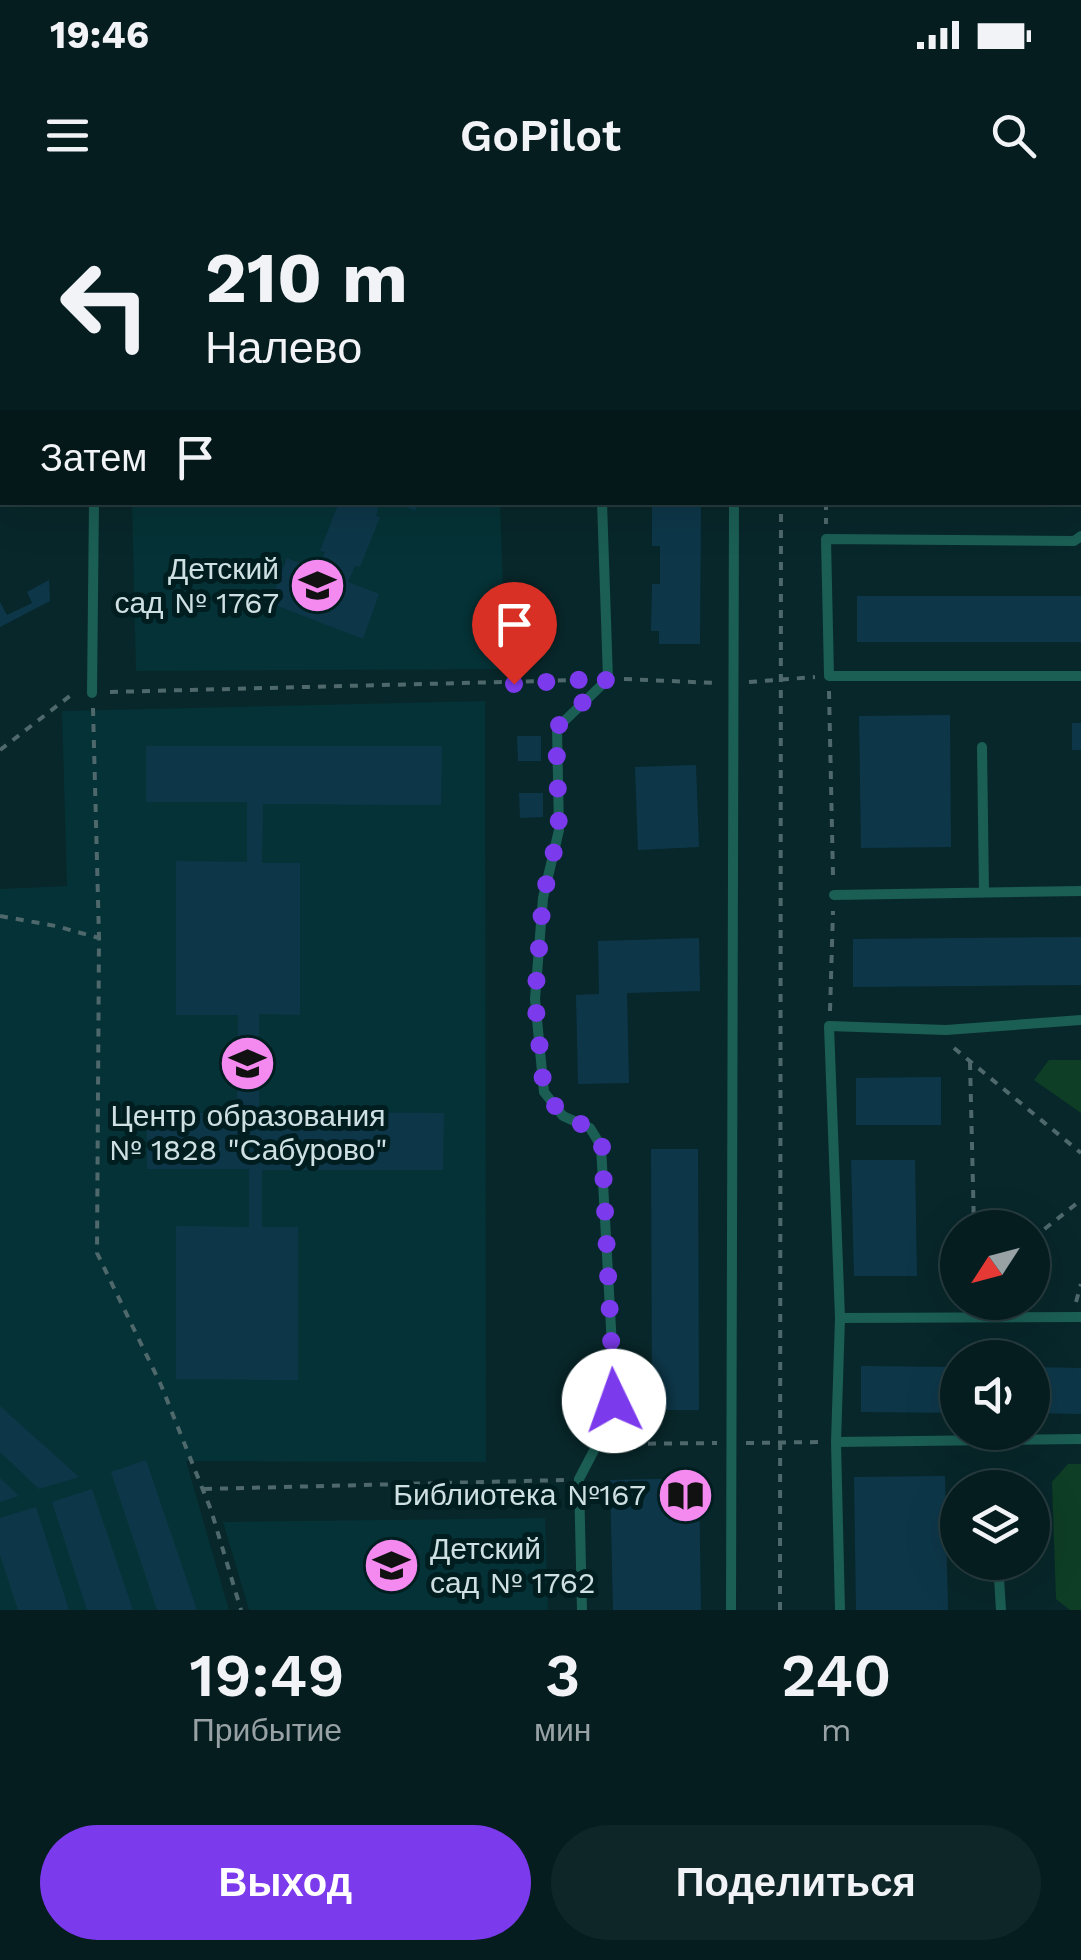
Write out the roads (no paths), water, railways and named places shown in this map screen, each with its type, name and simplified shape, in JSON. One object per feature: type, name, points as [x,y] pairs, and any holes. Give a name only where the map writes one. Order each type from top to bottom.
[{"type":"lane","points":[[92,693],[94,505]]},
{"type":"lane","points":[[582,1610],[579,1479],[611,1418],[614,1401],[602,1146],[590,1128],[563,1116],[544,1092],[535,999],[543,898],[559,830],[556,728],[608,678],[602,505]]},
{"type":"lane","points":[[731,1610],[734,505]]},
{"type":"lane","points":[[1081,536],[1074,541],[826,539],[829,676],[1081,676]]},
{"type":"lane","points":[[982,747],[984,892]]},
{"type":"lane","points":[[834,895],[1081,891]]},
{"type":"lane","points":[[840,1610],[836,1442],[840,1318],[829,1026],[946,1030],[1081,1020]]},
{"type":"lane","points":[[840,1318],[1081,1317]]},
{"type":"lane","points":[[836,1442],[1081,1438]]},
{"type":"lane","points":[[999,1580],[1001,1610]]},
{"type":"place","name":"Детский сад № 1767","points":[[318,586]]},
{"type":"place","name":"Центр образования № 1828 \"Сабурово\"","points":[[248,1064]]},
{"type":"place","name":"Библиотека №167","points":[[685,1495]]},
{"type":"place","name":"Детский сад № 1762","points":[[391,1566]]}]
